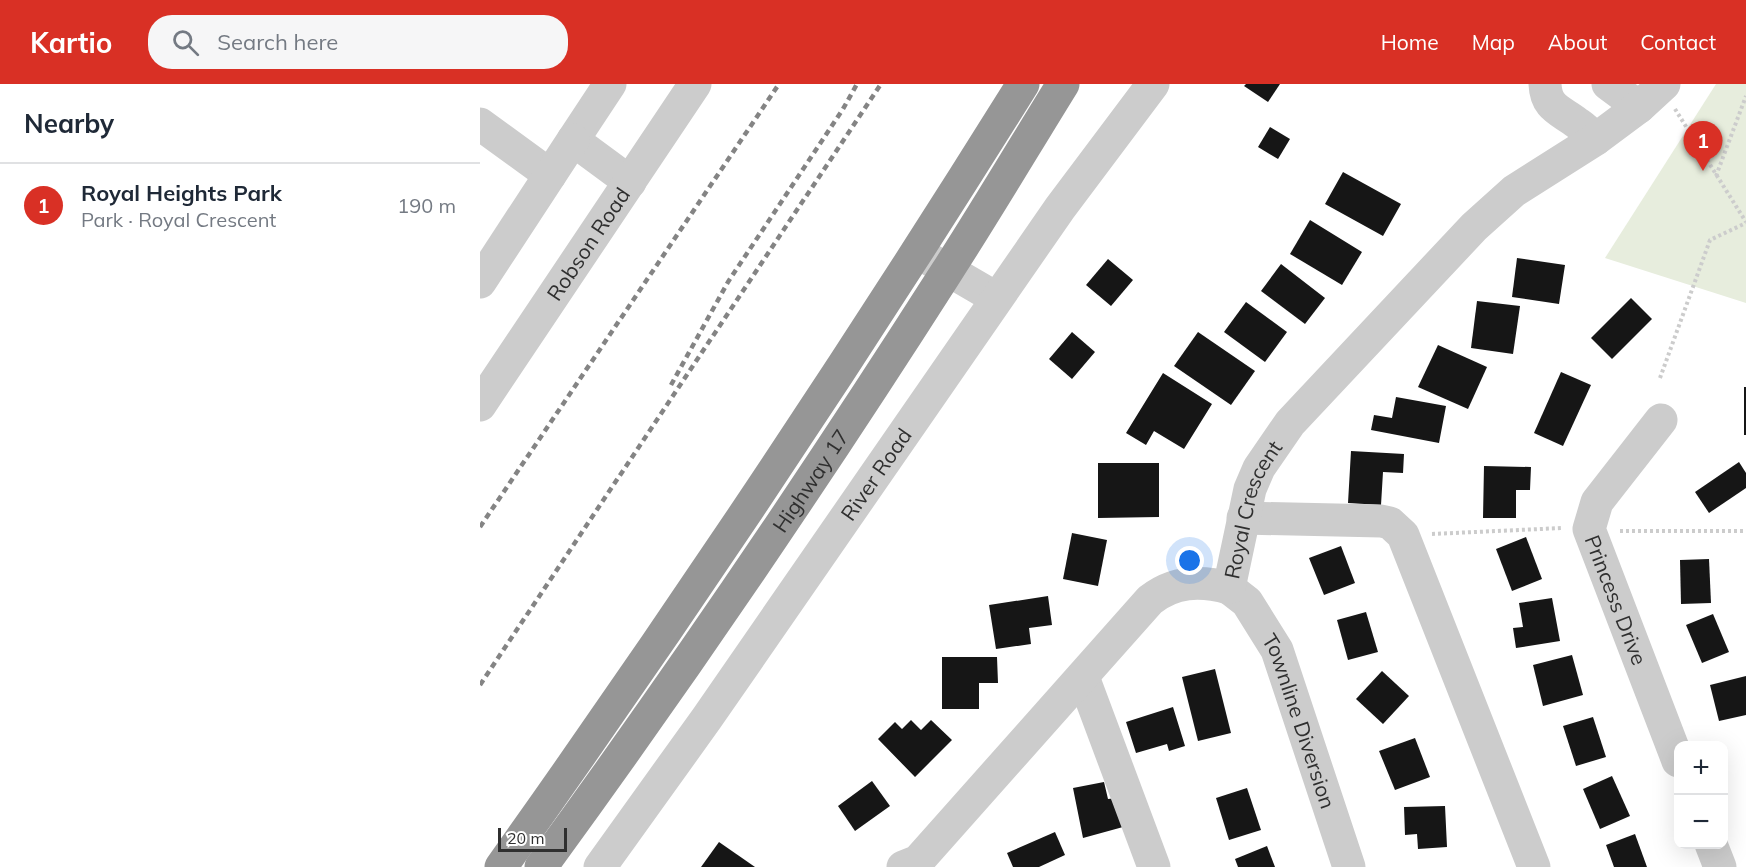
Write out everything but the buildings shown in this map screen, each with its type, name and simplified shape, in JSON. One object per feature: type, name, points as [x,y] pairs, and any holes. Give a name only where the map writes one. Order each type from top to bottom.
[{"type":"highway","name":"Highway 17","points":[[501,867],[620,700],[917,252],[1023,84]]},
{"type":"highway","name":"Highway 17","points":[[541,867],[642,729],[813,477],[948,270],[1063,84]]},
{"type":"street","points":[[480,282],[610,84]]},
{"type":"street","name":"Robson Road","points":[[480,405],[695,84]]},
{"type":"street","name":"River Road","points":[[600,867],[707,718],[996,298],[1092,163],[1153,84]]},
{"type":"street","points":[[1545,84],[1545,96],[1556,109],[1578,123],[1596,139]]},
{"type":"street","points":[[1608,84],[1639,107]]},
{"type":"street","name":"Royal Crescent","points":[[910,864],[1158,593],[1167,588],[1190,583],[1229,588],[1250,489],[1258,468],[1290,423],[1474,226],[1514,191],[1596,139],[1639,107],[1668,94]]},
{"type":"street","points":[[480,124],[550,175]]},
{"type":"street","points":[[573,140],[630,182]]},
{"type":"street","points":[[917,252],[996,298]]},
{"type":"street","name":"Princess Drive","points":[[1661,420],[1597,502],[1589,529],[1674,751]]},
{"type":"street","points":[[1243,518],[1381,521],[1390,523],[1403,535],[1534,867]]},
{"type":"street","name":"Townline Diversion","points":[[1229,588],[1247,602],[1276,651],[1349,867]]},
{"type":"street","points":[[1083,677],[1154,867]]},
{"type":"street","points":[[1713,849],[1720,867]]},
{"type":"path","points":[[1660,378],[1710,240],[1746,223],[1668,94]]},
{"type":"path","points":[[1716,176],[1746,96]]},
{"type":"path","points":[[1426,534],[1569,528]]},
{"type":"path","points":[[1611,531],[1746,531]]},
{"type":"green space","points":[[1716,84],[1746,84],[1746,303],[1605,258]]},
{"type":"railway","points":[[480,527],[779,84]]},
{"type":"railway","points":[[671,385],[728,282],[843,109],[857,84]]},
{"type":"railway","points":[[480,685],[881,84]]},
{"type":"place","name":"Royal Heights Park","points":[[1703,171]]}]
